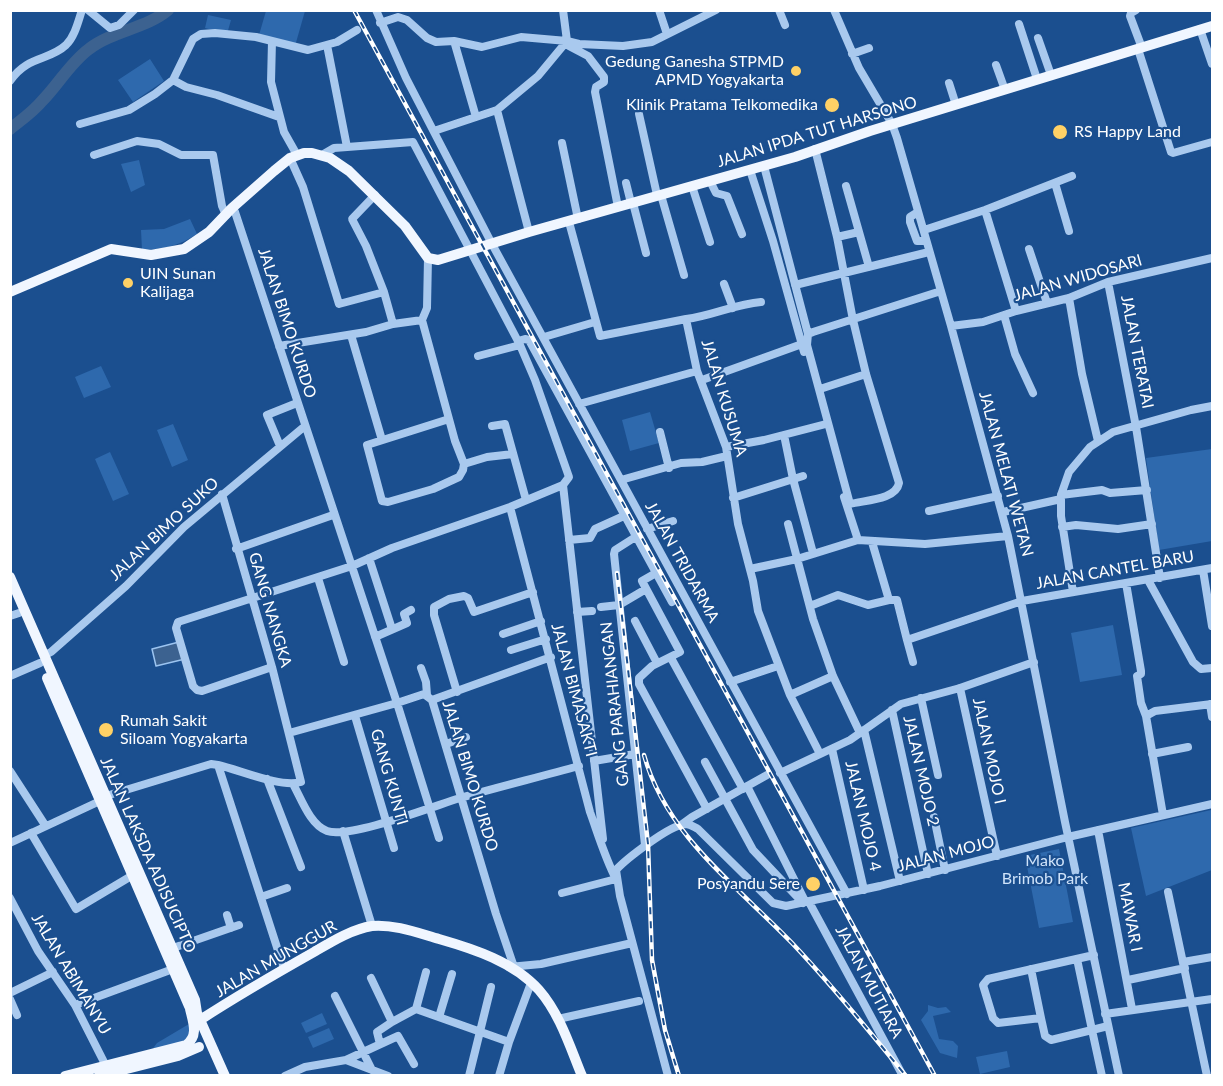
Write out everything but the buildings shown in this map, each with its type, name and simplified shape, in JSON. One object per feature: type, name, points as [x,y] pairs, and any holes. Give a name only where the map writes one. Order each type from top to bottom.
[{"type":"main road","name":"JALAN IPDA TUT HARSONO","points":[[428,258],[438,260],[472,251],[529,232],[764,166],[892,124],[1212,26]]},
{"type":"main road","points":[[10,292],[111,249],[152,255],[184,249],[209,232],[227,213],[293,157],[312,153],[322,155],[350,171],[405,226],[428,258]]},
{"type":"main road","name":"JALAN LAKSDA ADISUCIPTO","points":[[10,577],[149,904],[173,969],[225,1076]]},
{"type":"main road","name":"JALAN LAKSDA ADISUCIPTO","points":[[10,594],[15,614],[43,659]]},
{"type":"main road","name":"JALAN LAKSDA ADISUCIPTO","points":[[103,798],[133,875],[172,948],[196,1003],[198,1017]]},
{"type":"main road","name":"JALAN MUNGGUR","points":[[198,1017],[353,932],[372,926],[416,932],[478,952],[511,967],[531,983],[540,991],[558,1019],[582,1076]]},
{"type":"main road","points":[[99,1076],[178,1056],[199,1047],[204,1036],[198,1017]]},
{"type":"main road","points":[[65,1076],[106,1066],[131,1068],[191,1042],[198,1017]]},
{"type":"main road","points":[[177,1048],[199,1047],[211,1051],[216,1056]]},
{"type":"street","points":[[10,81],[26,64],[55,52],[66,44],[75,32],[82,10]]},
{"type":"street","points":[[88,10],[110,28],[119,26],[134,10]]},
{"type":"street","name":"JALAN TRIDARMA","points":[[376,10],[406,78],[492,244],[847,894]]},
{"type":"street","points":[[435,131],[497,110],[538,76],[566,43],[563,10]]},
{"type":"street","points":[[659,10],[667,34]]},
{"type":"street","points":[[779,10],[786,25]]},
{"type":"street","name":"JALAN MELATI WETAN","points":[[834,10],[852,54],[892,124],[998,496],[1022,601],[1068,837],[1119,1076]]},
{"type":"street","points":[[1136,10],[1130,16],[1170,152],[1212,142]]},
{"type":"street","points":[[380,23],[398,17],[407,20],[426,38],[454,45],[482,47],[515,37],[579,44],[639,45],[652,42],[715,11]]},
{"type":"street","points":[[1019,24],[1037,79]]},
{"type":"street","points":[[1200,29],[1212,64]]},
{"type":"street","points":[[80,124],[129,110],[173,80],[193,39],[201,34],[249,36],[303,50],[337,42],[357,30]]},
{"type":"street","points":[[1038,38],[1051,75]]},
{"type":"street","points":[[272,41],[271,82],[279,117],[340,304],[384,292]]},
{"type":"street","points":[[566,43],[588,56],[604,77],[604,82],[596,87],[596,92],[618,207]]},
{"type":"street","points":[[327,45],[347,147]]},
{"type":"street","points":[[454,45],[476,117]]},
{"type":"street","points":[[852,54],[868,48]]},
{"type":"street","points":[[996,65],[1005,90]]},
{"type":"street","points":[[173,80],[186,87],[218,95],[279,117]]},
{"type":"street","points":[[949,83],[956,105]]},
{"type":"street","points":[[497,110],[529,232]]},
{"type":"street","points":[[639,114],[659,195],[684,275]]},
{"type":"street","name":"JALAN BIMO KURDO","points":[[94,155],[137,141],[159,144],[182,155],[213,155],[222,206],[240,226],[333,515],[397,703],[424,694],[430,698],[446,744],[511,967]]},
{"type":"street","points":[[322,155],[329,149],[413,142],[472,251],[519,343],[535,380],[568,476],[563,485],[604,848]]},
{"type":"street","points":[[562,142],[574,220],[599,334],[602,336],[704,316],[761,302]]},
{"type":"street","points":[[764,166],[808,334],[807,345],[850,504],[887,496],[897,490],[899,483],[866,374],[837,237],[815,149]]},
{"type":"street","points":[[750,170],[773,242],[826,424],[847,508],[858,540]]},
{"type":"street","points":[[924,230],[985,210],[1072,176]]},
{"type":"street","points":[[710,181],[715,192],[727,196],[742,234]]},
{"type":"street","points":[[626,183],[646,253]]},
{"type":"street","points":[[1055,183],[1069,231]]},
{"type":"street","points":[[692,186],[710,243]]},
{"type":"street","points":[[846,186],[869,267]]},
{"type":"street","points":[[375,195],[352,219],[366,246],[384,292],[393,324]]},
{"type":"street","points":[[985,210],[1016,311]]},
{"type":"street","points":[[918,212],[910,217],[910,222],[917,241],[926,241]]},
{"type":"street","points":[[837,237],[859,232]]},
{"type":"street","points":[[1029,249],[1047,303]]},
{"type":"street","points":[[795,285],[929,252]]},
{"type":"street","points":[[428,258],[427,308],[422,320],[449,419],[454,441],[464,464],[459,477],[405,498],[384,501],[380,498],[367,445],[449,419]]},
{"type":"street","name":"JALAN WIDOSARI","points":[[951,326],[983,322],[1069,297],[1108,282],[1212,258]]},
{"type":"street","name":"JALAN TERATAI","points":[[1108,282],[1136,427],[1160,578]]},
{"type":"street","points":[[724,284],[733,308]]},
{"type":"street","points":[[808,334],[941,291]]},
{"type":"street","points":[[1069,297],[1082,374],[1098,441]]},
{"type":"street","points":[[1004,315],[1016,354],[1034,393]]},
{"type":"street","name":"JALAN KUSUMA","points":[[686,319],[698,371],[726,452],[758,611],[790,695],[820,754]]},
{"type":"street","points":[[279,346],[351,335],[393,324],[422,320]]},
{"type":"street","points":[[544,337],[595,322]]},
{"type":"street","points":[[351,335],[381,440]]},
{"type":"street","points":[[478,356],[529,340],[672,602]]},
{"type":"street","points":[[702,380],[802,344]]},
{"type":"street","points":[[579,404],[698,371]]},
{"type":"street","points":[[820,389],[866,374]]},
{"type":"street","points":[[280,446],[267,415],[297,403]]},
{"type":"street","points":[[1073,592],[1062,527],[1061,497],[1069,472],[1084,453],[1113,432],[1212,406]]},
{"type":"street","points":[[492,426],[505,424],[526,500]]},
{"type":"street","points":[[621,480],[681,463],[702,462],[726,452],[826,424]]},
{"type":"street","name":"JALAN BIMO SUKO","points":[[10,676],[43,659],[126,586],[176,534],[306,426]]},
{"type":"street","points":[[660,432],[669,468]]},
{"type":"street","points":[[784,435],[813,554]]},
{"type":"street","points":[[464,464],[487,457],[513,454]]},
{"type":"street","points":[[734,498],[803,476]]},
{"type":"street","points":[[272,667],[202,691],[197,690],[193,686],[176,628],[178,621],[352,566],[392,548],[510,507],[563,485]]},
{"type":"street","points":[[1002,512],[1061,497],[1104,490],[1110,493],[1147,490]]},
{"type":"street","name":"GANG NANGKA","points":[[222,495],[272,667],[301,779],[299,783],[293,784]]},
{"type":"street","points":[[929,511],[998,496]]},
{"type":"street","name":"JALAN BIMASAKTI","points":[[510,507],[593,819],[607,861],[616,879]]},
{"type":"street","points":[[237,549],[333,515]]},
{"type":"street","points":[[569,540],[590,538],[594,530],[626,515]]},
{"type":"street","points":[[647,529],[673,521]]},
{"type":"street","points":[[788,524],[813,619],[833,676],[862,731],[900,881]]},
{"type":"street","points":[[1062,527],[1076,525],[1118,529],[1152,524]]},
{"type":"street","name":"GANG PARAHIANGAN","points":[[637,536],[615,550],[615,559],[645,845]]},
{"type":"street","points":[[750,569],[797,559],[858,540],[925,544],[1008,536]]},
{"type":"street","points":[[872,542],[889,600]]},
{"type":"street","points":[[369,558],[392,629]]},
{"type":"street","name":"JALAN CANTEL BARU","points":[[907,640],[1022,601],[1212,568]]},
{"type":"street","points":[[1203,570],[1212,626]]},
{"type":"street","points":[[656,573],[642,581],[680,652],[657,663],[639,678],[639,684],[706,809]]},
{"type":"street","points":[[318,578],[344,662]]},
{"type":"street","points":[[1148,580],[1193,662],[1201,669],[1212,668]]},
{"type":"street","points":[[1126,583],[1140,663],[1141,673],[1137,676],[1137,688],[1146,716],[1163,815]]},
{"type":"street","points":[[602,607],[619,605],[646,589]]},
{"type":"street","points":[[458,692],[434,615],[434,607],[449,599],[464,596],[468,598],[474,612],[533,592]]},
{"type":"street","points":[[810,606],[838,595],[868,605],[889,600],[898,602],[913,662]]},
{"type":"street","points":[[375,637],[407,624],[404,614],[411,610]]},
{"type":"street","points":[[577,612],[592,610]]},
{"type":"street","points":[[503,634],[541,621]]},
{"type":"street","points":[[635,621],[657,663]]},
{"type":"street","points":[[511,650],[546,639]]},
{"type":"street","points":[[422,668],[430,698],[458,692],[551,657]]},
{"type":"street","points":[[671,658],[745,788],[806,903]]},
{"type":"street","points":[[780,773],[832,749],[901,704],[960,688],[1034,662]]},
{"type":"street","points":[[730,681],[778,666]]},
{"type":"street","points":[[790,695],[833,676]]},
{"type":"street","name":"JALAN MOJO I","points":[[960,688],[997,856]]},
{"type":"street","points":[[921,698],[938,775]]},
{"type":"street","points":[[289,733],[397,703],[439,838]]},
{"type":"street","points":[[1146,716],[1155,711],[1211,704],[1212,717]]},
{"type":"street","name":"JALAN MOJO 2","points":[[892,710],[928,874]]},
{"type":"street","name":"GANG KUNTI","points":[[355,716],[394,848]]},
{"type":"street","points":[[446,744],[466,736]]},
{"type":"street","points":[[1152,753],[1188,747]]},
{"type":"street","name":"JALAN MOJO 4","points":[[832,749],[864,890]]},
{"type":"street","points":[[594,761],[635,754]]},
{"type":"street","points":[[705,762],[758,856],[806,903]]},
{"type":"street","points":[[10,843],[103,798],[210,764],[293,784],[314,820],[322,829],[330,833],[386,822],[461,798],[579,766]]},
{"type":"street","points":[[218,765],[284,969]]},
{"type":"street","points":[[10,771],[45,825]]},
{"type":"street","points":[[665,1075],[616,879],[616,870],[645,845],[767,775]]},
{"type":"street","points":[[267,779],[301,867]]},
{"type":"street","name":"JALAN MOJO","points":[[806,903],[945,870],[1068,837],[1212,804]]},
{"type":"street","points":[[934,817],[945,870]]},
{"type":"street","points":[[681,825],[690,825],[698,829],[774,903],[780,906],[806,903]]},
{"type":"street","name":"MAWAR I","points":[[1098,830],[1132,1009]]},
{"type":"street","points":[[343,831],[372,926]]},
{"type":"street","points":[[31,833],[76,909],[133,875]]},
{"type":"street","points":[[562,893],[616,879]]},
{"type":"street","points":[[261,897],[287,888]]},
{"type":"street","points":[[1168,892],[1207,1076]]},
{"type":"street","name":"JALAN ABIMANYU","points":[[10,898],[38,951],[75,1005],[106,1066]]},
{"type":"street","name":"JALAN MUTIARA","points":[[806,903],[903,1076]]},
{"type":"street","points":[[172,948],[235,926],[227,915]]},
{"type":"street","points":[[511,967],[541,964],[632,943]]},
{"type":"street","points":[[1041,1018],[998,1023],[993,1018],[984,983],[988,979],[1094,956]]},
{"type":"street","points":[[1128,980],[1212,957]]},
{"type":"street","points":[[1077,959],[1102,1076]]},
{"type":"street","points":[[75,1005],[173,969]]},
{"type":"street","points":[[1031,969],[1041,1018],[1048,1039],[1108,1026]]},
{"type":"street","points":[[10,993],[53,972]]},
{"type":"street","points":[[380,1044],[377,1032],[416,1009],[426,972]]},
{"type":"street","points":[[438,1017],[452,974]]},
{"type":"street","points":[[370,978],[392,1022]]},
{"type":"street","points":[[501,1074],[508,1042],[531,983]]},
{"type":"street","points":[[469,1076],[491,987]]},
{"type":"street","points":[[335,996],[375,1073]]},
{"type":"street","points":[[10,999],[17,1016]]},
{"type":"street","points":[[1105,1014],[1212,999]]},
{"type":"street","points":[[558,1019],[639,1000]]},
{"type":"street","points":[[416,1009],[508,1042]]},
{"type":"street","points":[[285,1076],[305,1067],[346,1060],[399,1036],[414,1064]]},
{"type":"street","points":[[346,1060],[375,1073],[388,1076]]},
{"type":"green space","points":[[266,11],[305,11],[295,46],[259,35]]},
{"type":"green space","points":[[208,15],[231,20],[227,34],[205,28]]},
{"type":"green space","points":[[150,59],[164,81],[133,102],[118,80]]},
{"type":"green space","points":[[139,160],[145,185],[131,192],[121,164]]},
{"type":"green space","points":[[190,219],[197,234],[171,246],[142,250],[141,230],[164,229]]},
{"type":"green space","points":[[101,366],[111,387],[84,398],[75,377]]},
{"type":"green space","points":[[650,412],[659,443],[630,451],[622,420]]},
{"type":"green space","points":[[173,424],[188,460],[172,467],[157,430]]},
{"type":"green space","points":[[1212,449],[1212,541],[1159,550],[1146,458]]},
{"type":"green space","points":[[110,452],[129,494],[113,501],[95,459]]},
{"type":"green space","points":[[1113,625],[1122,675],[1080,682],[1071,633]]},
{"type":"green space","points":[[1211,810],[1212,870],[1146,896],[1131,828]]},
{"type":"green space","name":"Mako Brimob Park","points":[[1059,849],[1073,922],[1039,928],[1025,856]]},
{"type":"green space","points":[[928,1005],[938,1008],[946,1007],[951,1012],[933,1016],[939,1039],[953,1041],[958,1046],[957,1058],[940,1053],[921,1020],[928,1011]]},
{"type":"green space","points":[[322,1013],[327,1024],[306,1033],[301,1023]]},
{"type":"green space","points":[[189,1024],[189,1040],[151,1051],[157,1043]]},
{"type":"green space","points":[[329,1028],[334,1039],[313,1048],[308,1037]]},
{"type":"green space","points":[[1007,1051],[1010,1067],[980,1074],[976,1057]]},
{"type":"shaded area","points":[[179,642],[185,659],[156,666],[152,649]]},
{"type":"waterway","points":[[10,129],[48,95],[89,49],[108,38],[150,21],[168,10]]},
{"type":"railway","points":[[354,10],[935,1076]]},
{"type":"railway","points":[[617,573],[648,844],[652,960],[665,1030],[679,1076]]},
{"type":"railway","points":[[644,755],[654,784],[686,835],[727,880],[807,959],[906,1076]]},
{"type":"place","name":"Gedung Ganesha STPMD APMD Yogyakarta","points":[[796,71]]},
{"type":"place","name":"Klinik Pratama Telkomedika","points":[[832,105]]},
{"type":"place","name":"RS Happy Land","points":[[1060,132]]},
{"type":"place","name":"UIN Sunan Kalijaga","points":[[128,283]]},
{"type":"place","name":"Rumah Sakit Siloam Yogyakarta","points":[[106,730]]},
{"type":"place","name":"Posyandu Sere","points":[[813,884]]}]
